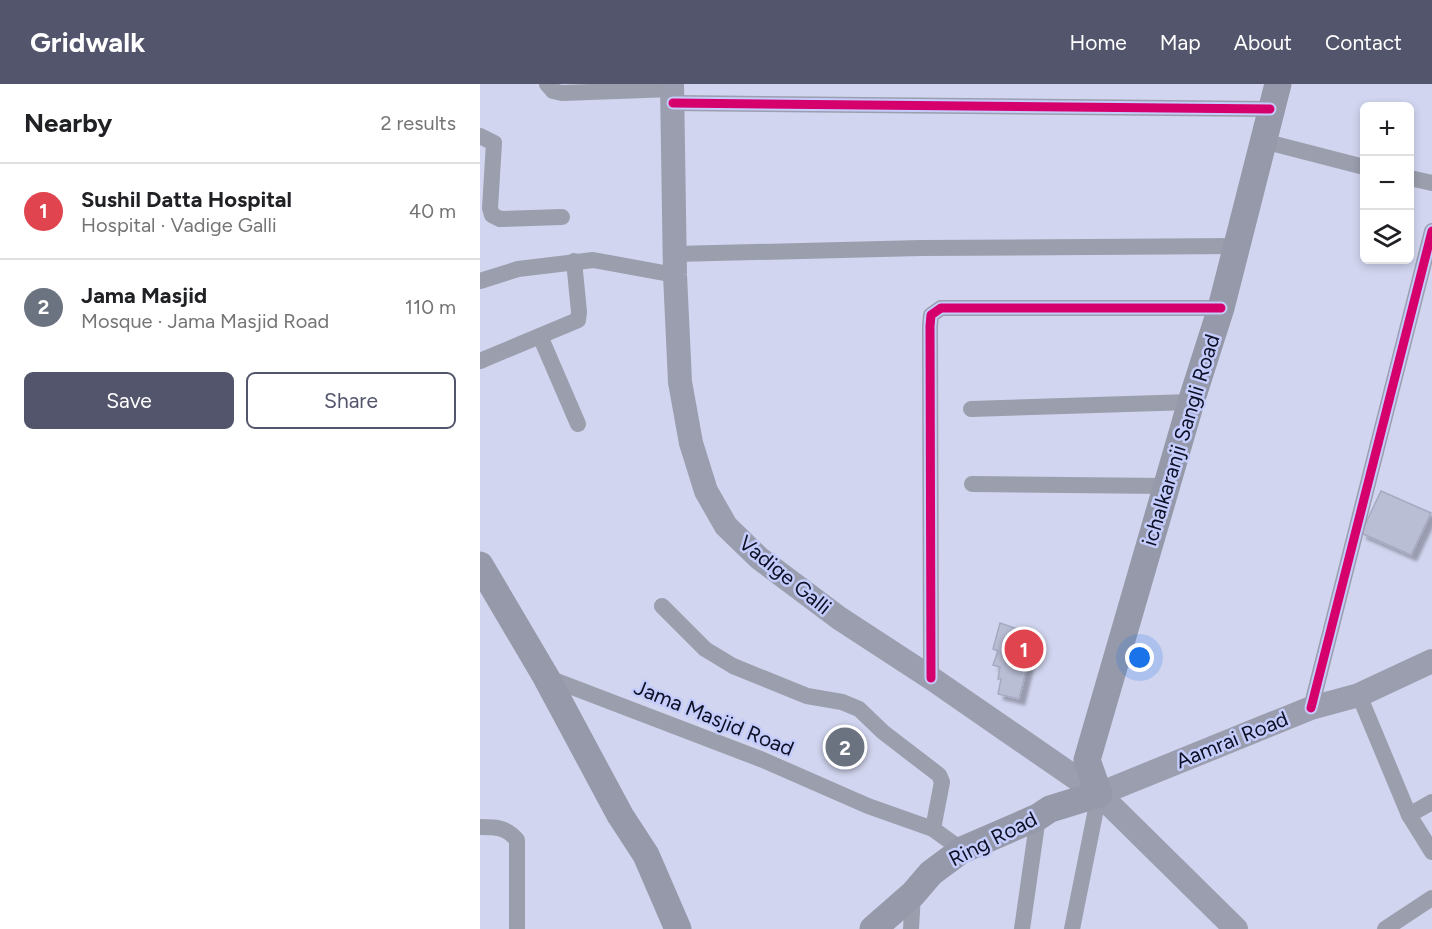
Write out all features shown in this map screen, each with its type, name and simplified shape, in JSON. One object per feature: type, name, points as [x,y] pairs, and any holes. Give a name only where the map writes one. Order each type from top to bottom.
[{"type":"main road","name":"Vadige Galli","points":[[673,92],[675,264],[680,382],[691,443],[706,491],[726,526],[759,558],[839,618],[931,678],[1099,794],[1236,929]]},
{"type":"main road","name":"ichalkaranji Sangli Road","points":[[1099,794],[1087,760],[1191,402],[1221,308],[1274,97]]},
{"type":"main road","points":[[480,565],[546,677],[620,815],[646,855],[678,929]]},
{"type":"main road","name":"Aamrai Road","points":[[1099,794],[1311,708],[1359,695],[1432,661]]},
{"type":"main road","name":"Ring Road","points":[[873,929],[913,894],[931,873],[962,850],[1038,817],[1050,809],[1099,794]]},
{"type":"street","points":[[547,84],[553,91],[562,93],[1274,97]]},
{"type":"street","points":[[480,136],[494,143],[490,208],[492,215],[500,219],[562,217]]},
{"type":"street","points":[[1263,141],[1360,166]]},
{"type":"street","points":[[1414,179],[1432,183]]},
{"type":"street","points":[[1311,708],[1432,231]]},
{"type":"street","points":[[480,281],[518,269],[593,260],[675,264],[921,248],[1238,246]]},
{"type":"street","points":[[480,361],[578,320],[574,261]]},
{"type":"street","points":[[931,678],[930,326],[932,315],[941,308],[1221,308]]},
{"type":"street","points":[[540,336],[578,423]]},
{"type":"street","points":[[971,409],[1191,402]]},
{"type":"street","points":[[972,484],[1167,486]]},
{"type":"street","points":[[662,606],[705,648],[733,666],[807,696],[842,702],[859,709],[883,732],[939,775],[942,782],[933,829]]},
{"type":"street","name":"Jama Masjid Road","points":[[546,677],[763,760],[868,806],[933,829],[962,850]]},
{"type":"street","points":[[1359,695],[1409,815],[1432,852]]},
{"type":"street","points":[[1072,929],[1099,794]]},
{"type":"street","points":[[1409,815],[1432,802]]},
{"type":"street","points":[[1022,929],[1038,817]]},
{"type":"street","points":[[480,827],[497,827],[509,831],[517,840],[517,929]]},
{"type":"street","points":[[911,929],[913,894]]},
{"type":"street","points":[[1385,929],[1432,898]]},
{"type":"building","points":[[1381,491],[1431,513],[1411,555],[1361,533]]},
{"type":"building","points":[[1000,623],[1035,635],[1019,699],[998,694],[1001,679],[998,679],[1000,667],[993,665],[998,651],[993,649]]},
{"type":"cycle path","points":[[673,103],[1270,109]]},
{"type":"cycle path","points":[[1311,708],[1432,231]]},
{"type":"cycle path","points":[[931,678],[931,315],[941,308],[1221,308]]},
{"type":"place","name":"Sushil Datta Hospital","points":[[1024,649]]},
{"type":"place","name":"Jama Masjid","points":[[845,747]]}]
